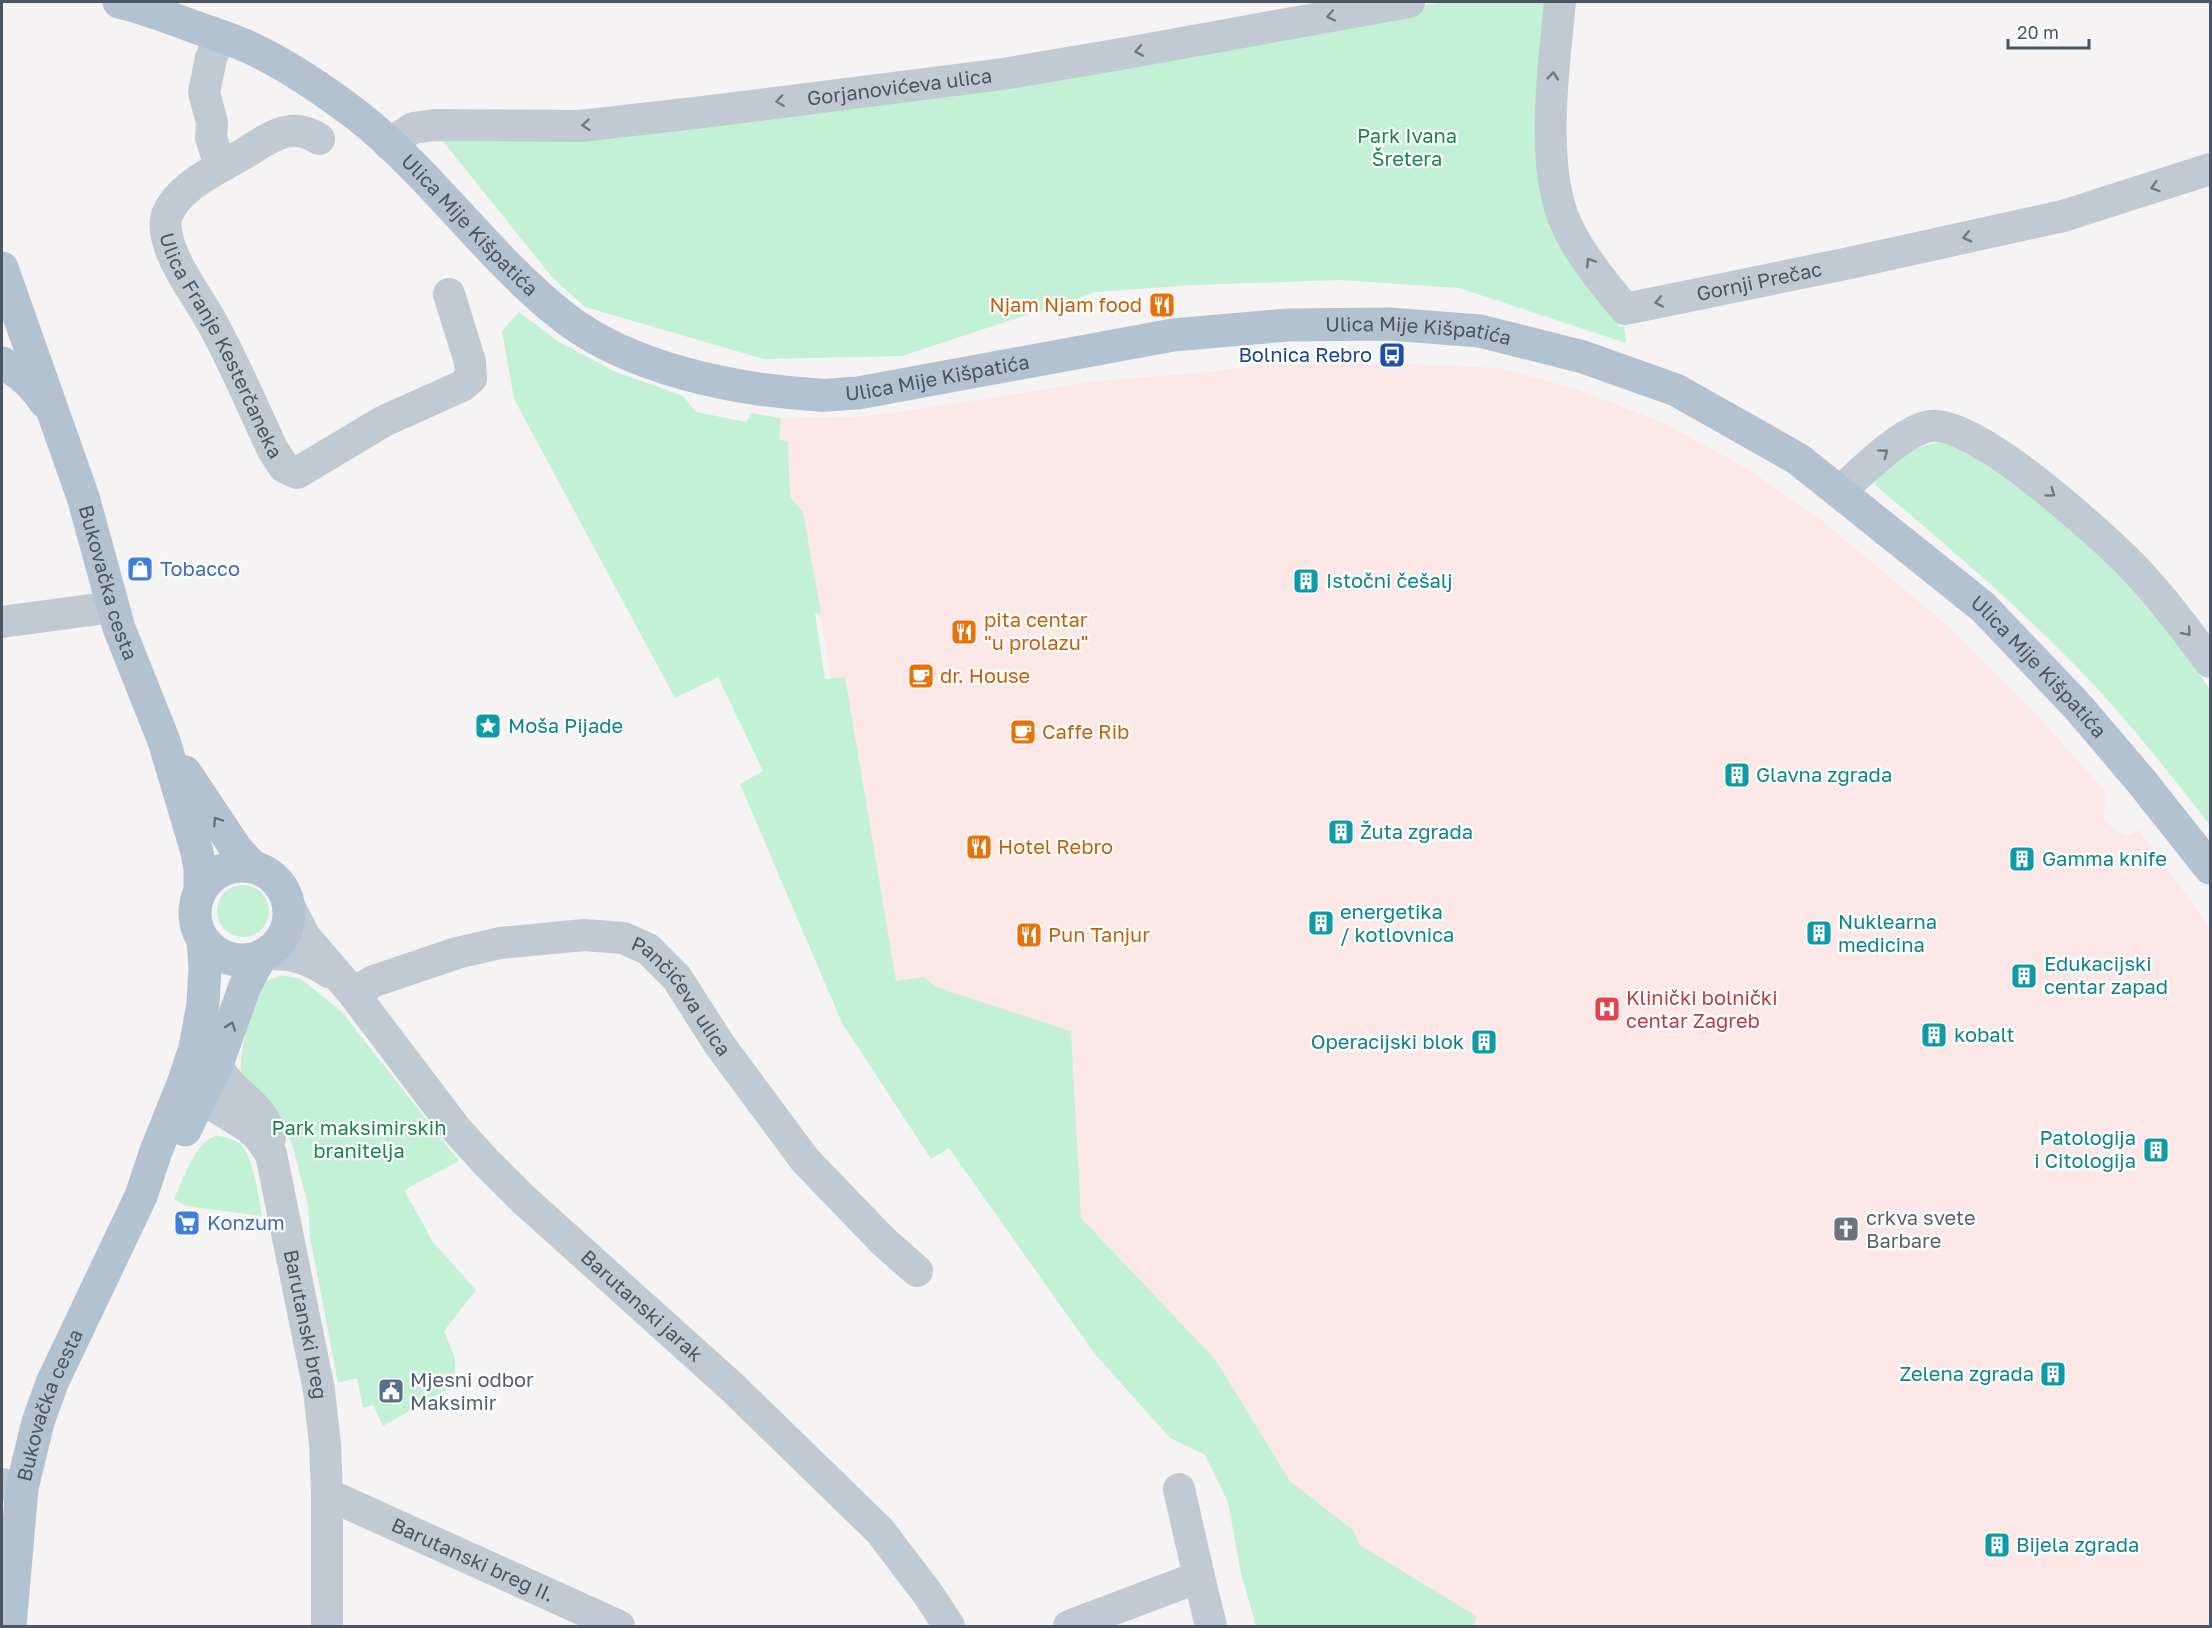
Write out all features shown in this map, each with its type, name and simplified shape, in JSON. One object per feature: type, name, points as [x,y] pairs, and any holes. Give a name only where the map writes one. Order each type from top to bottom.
[{"type":"main road","name":"Ulica Mije Kišpatića","points":[[119,2],[260,52],[316,87],[358,116],[389,144],[508,265],[565,318],[599,340],[632,356],[726,383],[819,395],[858,393],[1173,335],[1287,325],[1390,324],[1480,331],[1583,357],[1676,390],[1798,459],[1983,607],[2079,708],[2211,868]]},
{"type":"main road","name":"Bukovačka cesta","points":[[2,268],[83,497],[119,628],[164,741],[197,852],[200,890]]},
{"type":"main road","name":"Bukovačka cesta","points":[[2,348],[9,338],[15,317],[15,305]]},
{"type":"main road","name":"Bukovačka cesta","points":[[2,363],[17,371],[36,390],[56,422]]},
{"type":"main road","name":"Bukovačka cesta","points":[[164,741],[237,850],[253,867]]},
{"type":"main road","points":[[238,865],[253,867],[277,880],[285,892],[289,906],[289,921],[284,936],[274,948],[249,960],[235,960],[212,949],[203,939],[197,927],[196,902],[200,890],[210,878],[223,869],[238,865]]},
{"type":"main road","name":"Bukovačka cesta","points":[[141,1196],[177,1147],[201,1099],[203,1065],[195,1048],[203,1004],[205,968],[203,939]]},
{"type":"main road","name":"Bukovačka cesta","points":[[10,1626],[12,1486],[52,1383],[141,1196],[148,1172],[176,1104],[203,1065],[263,955]]},
{"type":"street","name":"Gorjanovićeva ulica","points":[[389,144],[413,128],[435,125],[580,126],[1003,74],[1409,2]]},
{"type":"street","name":"Gornji Prečac","points":[[1560,2],[1550,102],[1552,163],[1559,201],[1566,225],[1593,268],[1624,309],[2063,216],[2211,169]]},
{"type":"street","points":[[220,36],[211,58],[204,83],[204,93],[212,122],[233,138],[233,160]]},
{"type":"street","name":"Ulica Franje Kesterčaneka","points":[[319,140],[309,133],[293,130],[275,135],[197,182],[175,200],[166,217],[166,231],[172,254],[216,329],[273,450],[284,466],[297,473],[384,421],[462,387],[471,378],[470,362],[449,294]]},
{"type":"street","points":[[1840,492],[1878,457],[1919,430],[1940,425],[1968,435],[2059,499],[2133,567],[2211,662]]},
{"type":"street","points":[[2,622],[113,607]]},
{"type":"street","name":"Barutanski jarak","points":[[289,906],[305,937],[346,986],[456,1129],[487,1163],[732,1387],[880,1531],[928,1594],[949,1626]]},
{"type":"street","name":"Pančićeva ulica","points":[[346,986],[374,981],[457,953],[500,943],[584,935],[623,938],[648,949],[677,978],[719,1044],[805,1160],[884,1241],[917,1271]]},
{"type":"street","name":"Barutanski jarak","points":[[263,955],[286,953],[302,957],[316,964],[346,986]]},
{"type":"street","points":[[203,1065],[221,1075],[258,1109],[269,1132],[272,1154]]},
{"type":"street","name":"Barutanski breg","points":[[201,1099],[247,1126],[272,1154],[319,1390],[325,1444],[327,1494],[327,1626]]},
{"type":"street","points":[[1179,1489],[1211,1626]]},
{"type":"street","name":"Barutanski breg II.","points":[[327,1494],[619,1626]]},
{"type":"street","points":[[1069,1626],[1199,1577]]},
{"type":"shaded area","name":"Klinički bolnički centar Zagreb","points":[[1292,359],[1499,368],[1576,389],[1664,423],[1746,468],[1821,520],[1943,622],[2042,721],[2105,791],[2104,821],[2125,836],[2139,830],[2198,911],[2210,930],[2210,1626],[1474,1626],[1475,1616],[1360,1545],[1353,1530],[1290,1481],[1215,1359],[1081,1218],[1070,1031],[936,987],[924,977],[896,981],[845,678],[831,679],[803,512],[790,497],[788,442],[779,440],[781,418],[856,417],[901,412],[1098,381],[1211,372]]},
{"type":"green space","name":"Park Ivana Šretera","points":[[1443,2],[1553,2],[1563,230],[1620,327],[1624,326],[1626,343],[1459,288],[1339,280],[1194,285],[1096,292],[902,356],[764,359],[585,307],[552,277],[442,140],[1033,76]]},
{"type":"green space","points":[[519,312],[559,342],[614,371],[683,396],[696,412],[746,422],[751,413],[781,418],[779,440],[788,441],[790,497],[803,512],[821,614],[815,613],[825,679],[845,677],[896,981],[924,977],[936,987],[1071,1031],[1081,1218],[1215,1359],[1290,1481],[1353,1530],[1360,1545],[1476,1616],[1474,1626],[1256,1626],[1241,1573],[1228,1502],[1205,1455],[1170,1438],[1094,1353],[949,1148],[931,1159],[842,1023],[740,784],[763,771],[718,677],[675,698],[514,399],[502,331]]},
{"type":"green space","points":[[1940,442],[1961,450],[2024,492],[2084,541],[2140,597],[2189,658],[2210,690],[2210,825],[2101,693],[2039,629],[1993,586],[1874,484],[1886,469],[1902,457],[1921,447]]},
{"type":"green space","points":[[243,885],[253,887],[261,893],[267,901],[269,911],[267,921],[261,929],[253,935],[243,937],[233,935],[225,929],[219,921],[217,911],[219,901],[225,893],[233,887]]},
{"type":"green space","name":"Park maksimirskih branitelja","points":[[282,975],[301,979],[341,1011],[459,1161],[404,1190],[433,1242],[476,1290],[444,1331],[455,1358],[455,1371],[448,1389],[383,1426],[373,1405],[363,1408],[357,1378],[338,1383],[310,1237],[308,1205],[292,1144],[268,1099],[241,1074],[244,1039],[264,982]]},
{"type":"green space","points":[[215,1136],[232,1139],[245,1150],[258,1191],[262,1216],[186,1206],[174,1199],[195,1154],[201,1146]]},
{"type":"place","name":"Njam Njam food","points":[[1162,305]]},
{"type":"place","name":"Bolnica Rebro","points":[[1392,355]]},
{"type":"place","name":"Tobacco","points":[[140,569]]},
{"type":"place","name":"Istočni češalj","points":[[1306,581]]},
{"type":"place","name":"pita centar \"u prolazu\"","points":[[964,632]]},
{"type":"place","name":"dr. House","points":[[921,676]]},
{"type":"place","name":"Moša Pijade","points":[[488,726]]},
{"type":"place","name":"Caffe Rib","points":[[1023,732]]},
{"type":"place","name":"Glavna zgrada","points":[[1737,775]]},
{"type":"place","name":"Žuta zgrada","points":[[1341,832]]},
{"type":"place","name":"Hotel Rebro","points":[[979,847]]},
{"type":"place","name":"Gamma knife","points":[[2022,859]]},
{"type":"place","name":"energetika / kotlovnica","points":[[1321,923]]},
{"type":"place","name":"Nuklearna medicina","points":[[1819,933]]},
{"type":"place","name":"Pun Tanjur","points":[[1029,935]]},
{"type":"place","name":"Edukacijski centar zapad","points":[[2024,976]]},
{"type":"place","name":"Klinički bolnički centar Zagreb","points":[[1607,1009]]},
{"type":"place","name":"kobalt","points":[[1934,1035]]},
{"type":"place","name":"Operacijski blok","points":[[1484,1042]]},
{"type":"place","name":"Patologija i Citologija","points":[[2156,1150]]},
{"type":"place","name":"Konzum","points":[[187,1223]]},
{"type":"place","name":"crkva svete Barbare","points":[[1846,1229]]},
{"type":"place","name":"Zelena zgrada","points":[[2053,1374]]},
{"type":"place","name":"Mjesni odbor Maksimir","points":[[391,1391]]},
{"type":"place","name":"Bijela zgrada","points":[[1997,1545]]}]
